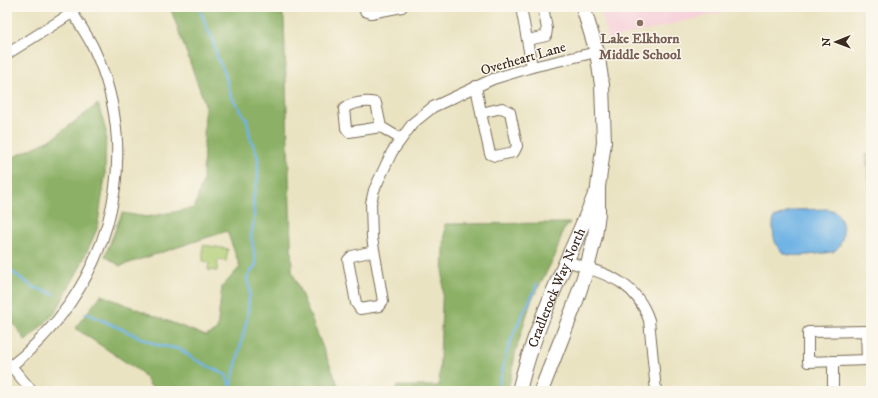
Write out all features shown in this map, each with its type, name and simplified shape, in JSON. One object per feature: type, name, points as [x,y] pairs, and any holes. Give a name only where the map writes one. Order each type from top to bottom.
[{"type":"street","points":[[363,7],[365,11],[371,13],[402,7]]},
{"type":"street","points":[[521,7],[532,66]]},
{"type":"street","points":[[528,40],[546,36],[547,29],[542,7]]},
{"type":"street","name":"Cradlerock Way North","points":[[541,391],[575,304],[587,268],[595,236],[598,187],[603,162],[604,117],[597,52],[584,7]]},
{"type":"street","points":[[7,54],[70,10],[94,49],[112,102],[117,139],[116,183],[112,211],[96,258],[76,296],[43,336],[9,367],[32,391]]},
{"type":"street","name":"Overheart Lane","points":[[374,251],[352,256],[348,260],[356,303],[360,308],[364,309],[379,306],[383,301],[374,251],[370,216],[374,190],[392,152],[413,123],[428,111],[476,86],[532,66],[597,52]]},
{"type":"street","points":[[476,86],[481,113],[490,154],[495,156],[514,152],[517,146],[510,112],[502,108],[481,113]]},
{"type":"street","points":[[382,127],[401,138]]},
{"type":"street","name":"Cradlerock Way North","points":[[519,391],[530,352],[598,187]]},
{"type":"street","points":[[567,261],[608,275],[627,286],[635,294],[645,309],[652,332],[656,391]]},
{"type":"street","points":[[866,331],[867,360],[833,361],[808,362],[808,332],[866,331]]},
{"type":"street","points":[[833,361],[833,391]]},
{"type":"shaded area","name":"Lake Elkhorn Middle School","points":[[600,7],[743,7],[608,40]]},
{"type":"green space","points":[[170,7],[280,7],[284,19],[292,271],[338,385],[337,391],[154,391],[142,373],[75,328],[101,295],[206,336],[217,330],[222,287],[240,267],[227,231],[120,266],[105,256],[122,213],[147,217],[194,208],[203,181],[205,104]]},
{"type":"green space","points":[[98,104],[106,131],[105,177],[97,229],[80,267],[55,313],[26,341],[7,314],[7,160],[52,139]]},
{"type":"green space","points":[[871,154],[871,197],[866,155]]},
{"type":"green space","points":[[570,223],[563,231],[555,256],[531,301],[516,350],[508,391],[395,391],[397,386],[439,386],[445,224]]},
{"type":"green space","points":[[203,245],[228,249],[226,261],[218,260],[217,271],[208,270],[209,262],[203,261]]},
{"type":"water","points":[[827,209],[835,211],[839,216],[843,227],[840,244],[833,252],[799,256],[789,255],[780,250],[773,235],[774,218],[794,210]]},
{"type":"waterway","points":[[199,7],[207,29],[212,37],[217,57],[224,71],[231,96],[247,120],[250,137],[258,157],[258,179],[253,198],[254,218],[251,236],[256,264],[247,278],[250,291],[247,319],[231,385]]},
{"type":"waterway","points":[[7,270],[11,271],[33,287],[54,294]]},
{"type":"waterway","points":[[498,391],[510,342],[537,284]]},
{"type":"waterway","points":[[86,313],[157,345],[180,349],[192,358],[226,375],[232,391]]},
{"type":"place","name":"Lake Elkhorn Middle School","points":[[640,23]]}]
